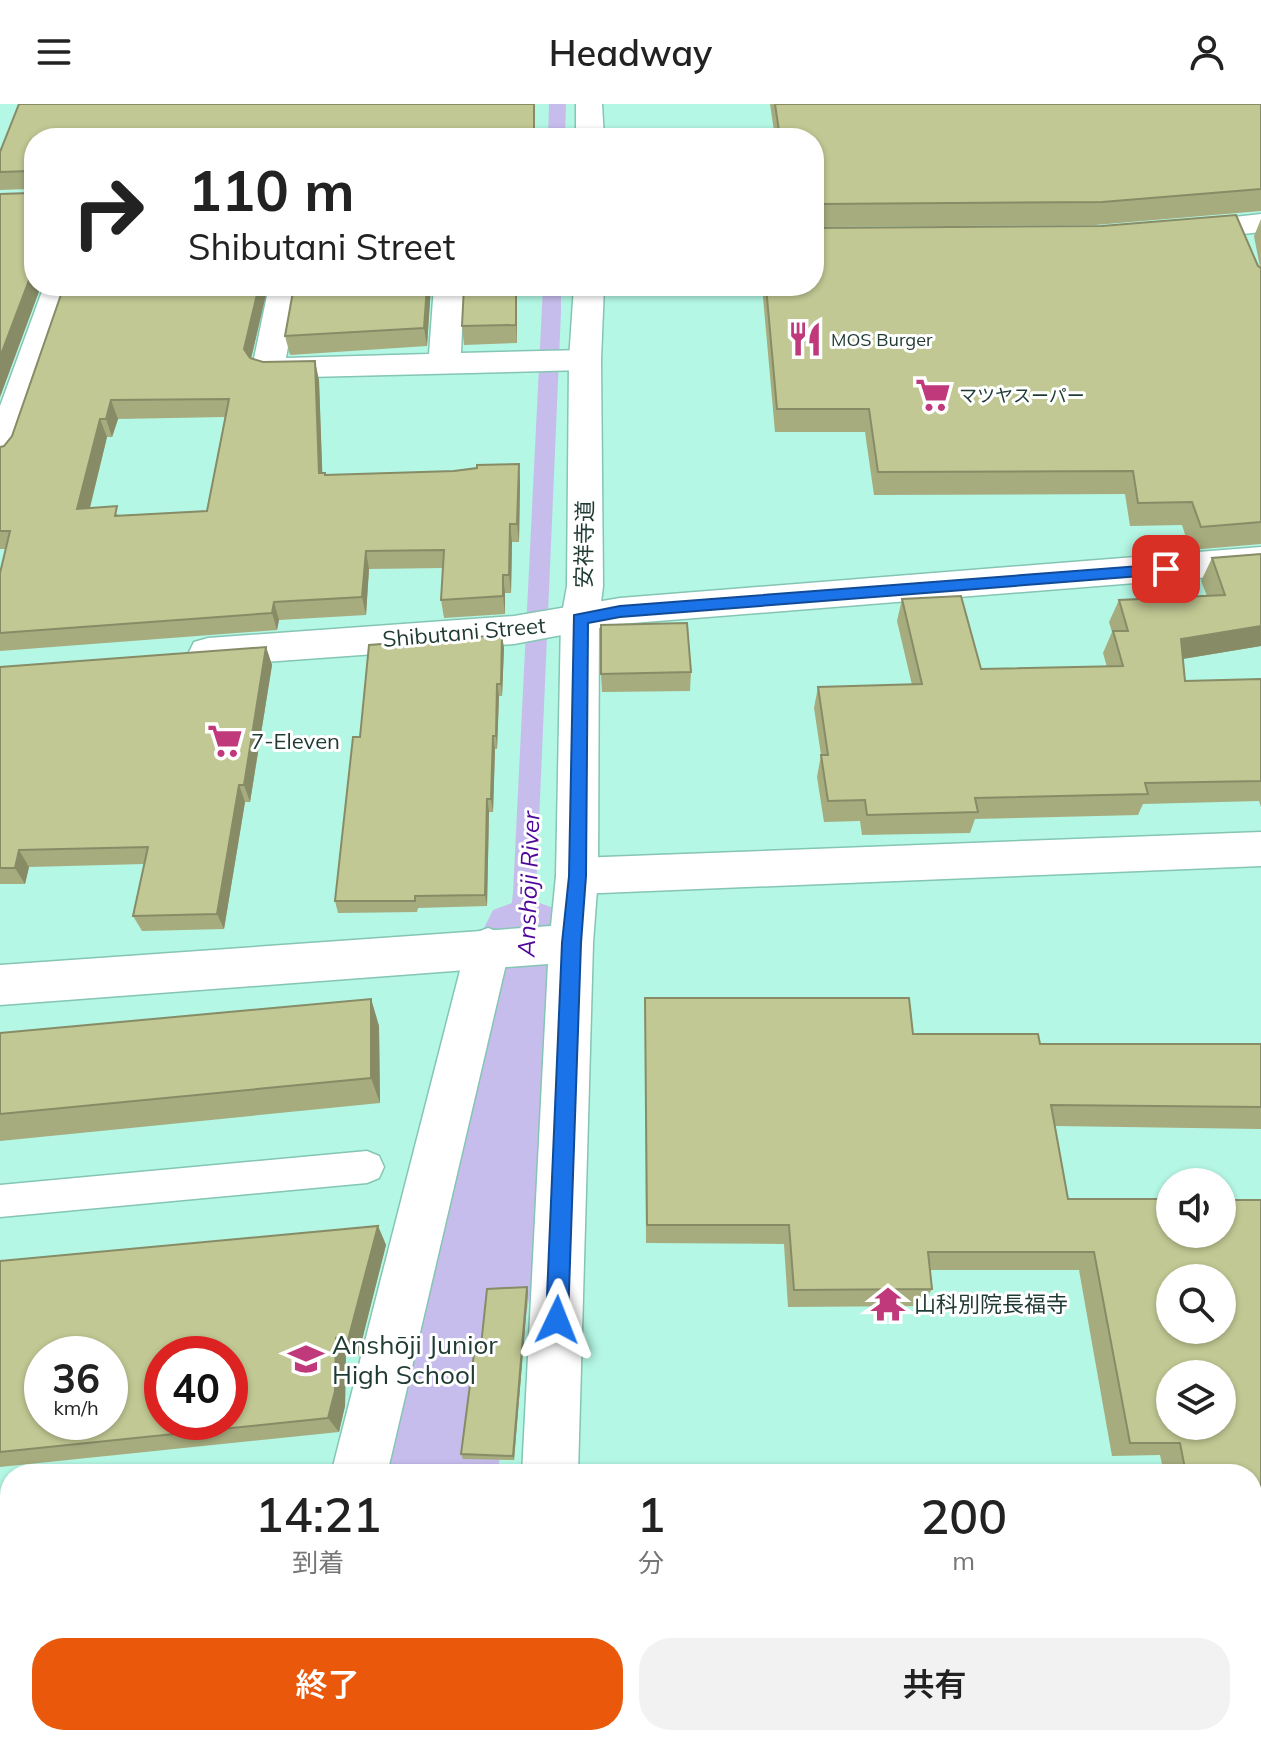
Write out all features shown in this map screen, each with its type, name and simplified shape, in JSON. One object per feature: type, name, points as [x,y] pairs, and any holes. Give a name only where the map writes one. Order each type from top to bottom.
[{"type":"street","points":[[589,104],[590,128]]},
{"type":"street","points":[[1154,234],[1247,233]]},
{"type":"street","points":[[0,453],[27,343],[53,296]]},
{"type":"street","points":[[282,296],[268,368],[585,360]]},
{"type":"street","points":[[444,363],[448,296]]},
{"type":"street","name":"安祥寺道","points":[[550,1464],[571,943],[577,876],[572,620],[585,586],[585,360],[588,296]]},
{"type":"street","name":"Shibutani Street","points":[[171,655],[514,630],[620,611],[1261,560]]},
{"type":"street","points":[[577,876],[1261,849]]},
{"type":"street","points":[[0,985],[571,943]]},
{"type":"street","points":[[361,1464],[488,947]]},
{"type":"lane","points":[[0,1201],[367,1167]]},
{"type":"water","points":[[549,104],[566,104],[565,128],[548,128]]},
{"type":"water","points":[[543,296],[561,296],[530,1031],[443,1390],[422,1464],[401,1464],[488,1097],[513,893]]},
{"type":"building","points":[[19,104],[534,104],[534,128],[24,128],[24,171],[0,172],[0,152]]},
{"type":"building","points":[[775,104],[1261,104],[1261,189],[1102,202],[824,204],[824,128],[779,128]]},
{"type":"building","points":[[24,193],[24,293],[0,357],[0,194]]},
{"type":"building","points":[[1236,215],[1261,268],[1261,522],[1201,527],[1192,502],[1138,503],[1133,471],[878,472],[869,409],[777,409],[767,296],[824,296],[824,228],[1102,226]]},
{"type":"building","points":[[61,296],[257,296],[244,349],[250,358],[263,362],[315,361],[319,473],[454,471],[477,468],[477,465],[519,464],[517,524],[510,524],[509,575],[503,575],[503,596],[441,600],[444,550],[366,551],[362,597],[274,602],[272,613],[0,633],[0,573],[10,531],[0,531],[0,447],[12,436]],"holes":[[[229,399],[207,511],[115,516],[117,506],[77,509],[100,419],[106,419],[111,400]]]},
{"type":"building","points":[[292,296],[426,296],[424,328],[285,336]]},
{"type":"building","points":[[464,296],[516,296],[516,325],[462,326]]},
{"type":"building","points":[[1261,554],[1261,626],[1181,639],[1185,681],[1261,679],[1261,781],[1145,783],[1148,794],[975,798],[978,812],[867,815],[865,800],[828,801],[821,755],[828,755],[818,687],[922,684],[902,599],[961,596],[981,669],[1123,666],[1113,631],[1128,631],[1119,600],[1225,595],[1212,558]]},
{"type":"building","points":[[687,623],[691,672],[601,674],[601,625]]},
{"type":"building","points":[[502,635],[491,799],[487,799],[485,895],[415,896],[415,901],[335,901],[353,737],[360,737],[369,645]]},
{"type":"building","points":[[266,647],[244,785],[239,785],[217,914],[133,916],[148,847],[19,850],[15,868],[0,868],[0,667]]},
{"type":"building","points":[[645,998],[909,998],[913,1034],[1038,1034],[1040,1044],[1261,1044],[1261,1107],[1051,1105],[1068,1199],[1156,1199],[1156,1248],[1236,1248],[1236,1200],[1261,1200],[1261,1464],[1184,1464],[1180,1443],[1130,1443],[1094,1252],[928,1252],[932,1289],[794,1290],[789,1225],[647,1225]]},
{"type":"building","points":[[371,999],[371,1078],[0,1114],[0,1033]]},
{"type":"building","points":[[378,1226],[348,1340],[336,1338],[335,1391],[328,1418],[248,1426],[248,1336],[144,1336],[144,1437],[128,1439],[128,1336],[24,1336],[24,1440],[116,1440],[0,1452],[0,1261]]},
{"type":"building","points":[[527,1287],[513,1456],[461,1454],[474,1354],[480,1355],[487,1289]]},
{"type":"waterway","name":"Anshōji River","points":[[440,1464],[520,1076],[526,938]]},
{"type":"place","name":"MOS Burger","points":[[805,339]]},
{"type":"place","name":"マツヤスーパー","points":[[933,395]]},
{"type":"place","name":"7-Eleven","points":[[225,741]]},
{"type":"place","name":"山科別院長福寺","points":[[888,1304]]},
{"type":"place","name":"Anshōji Junior High School","points":[[306,1359]]},
{"type":"route","points":[[557,1320],[571,943],[577,876],[580,619],[620,611],[1166,569]]}]
